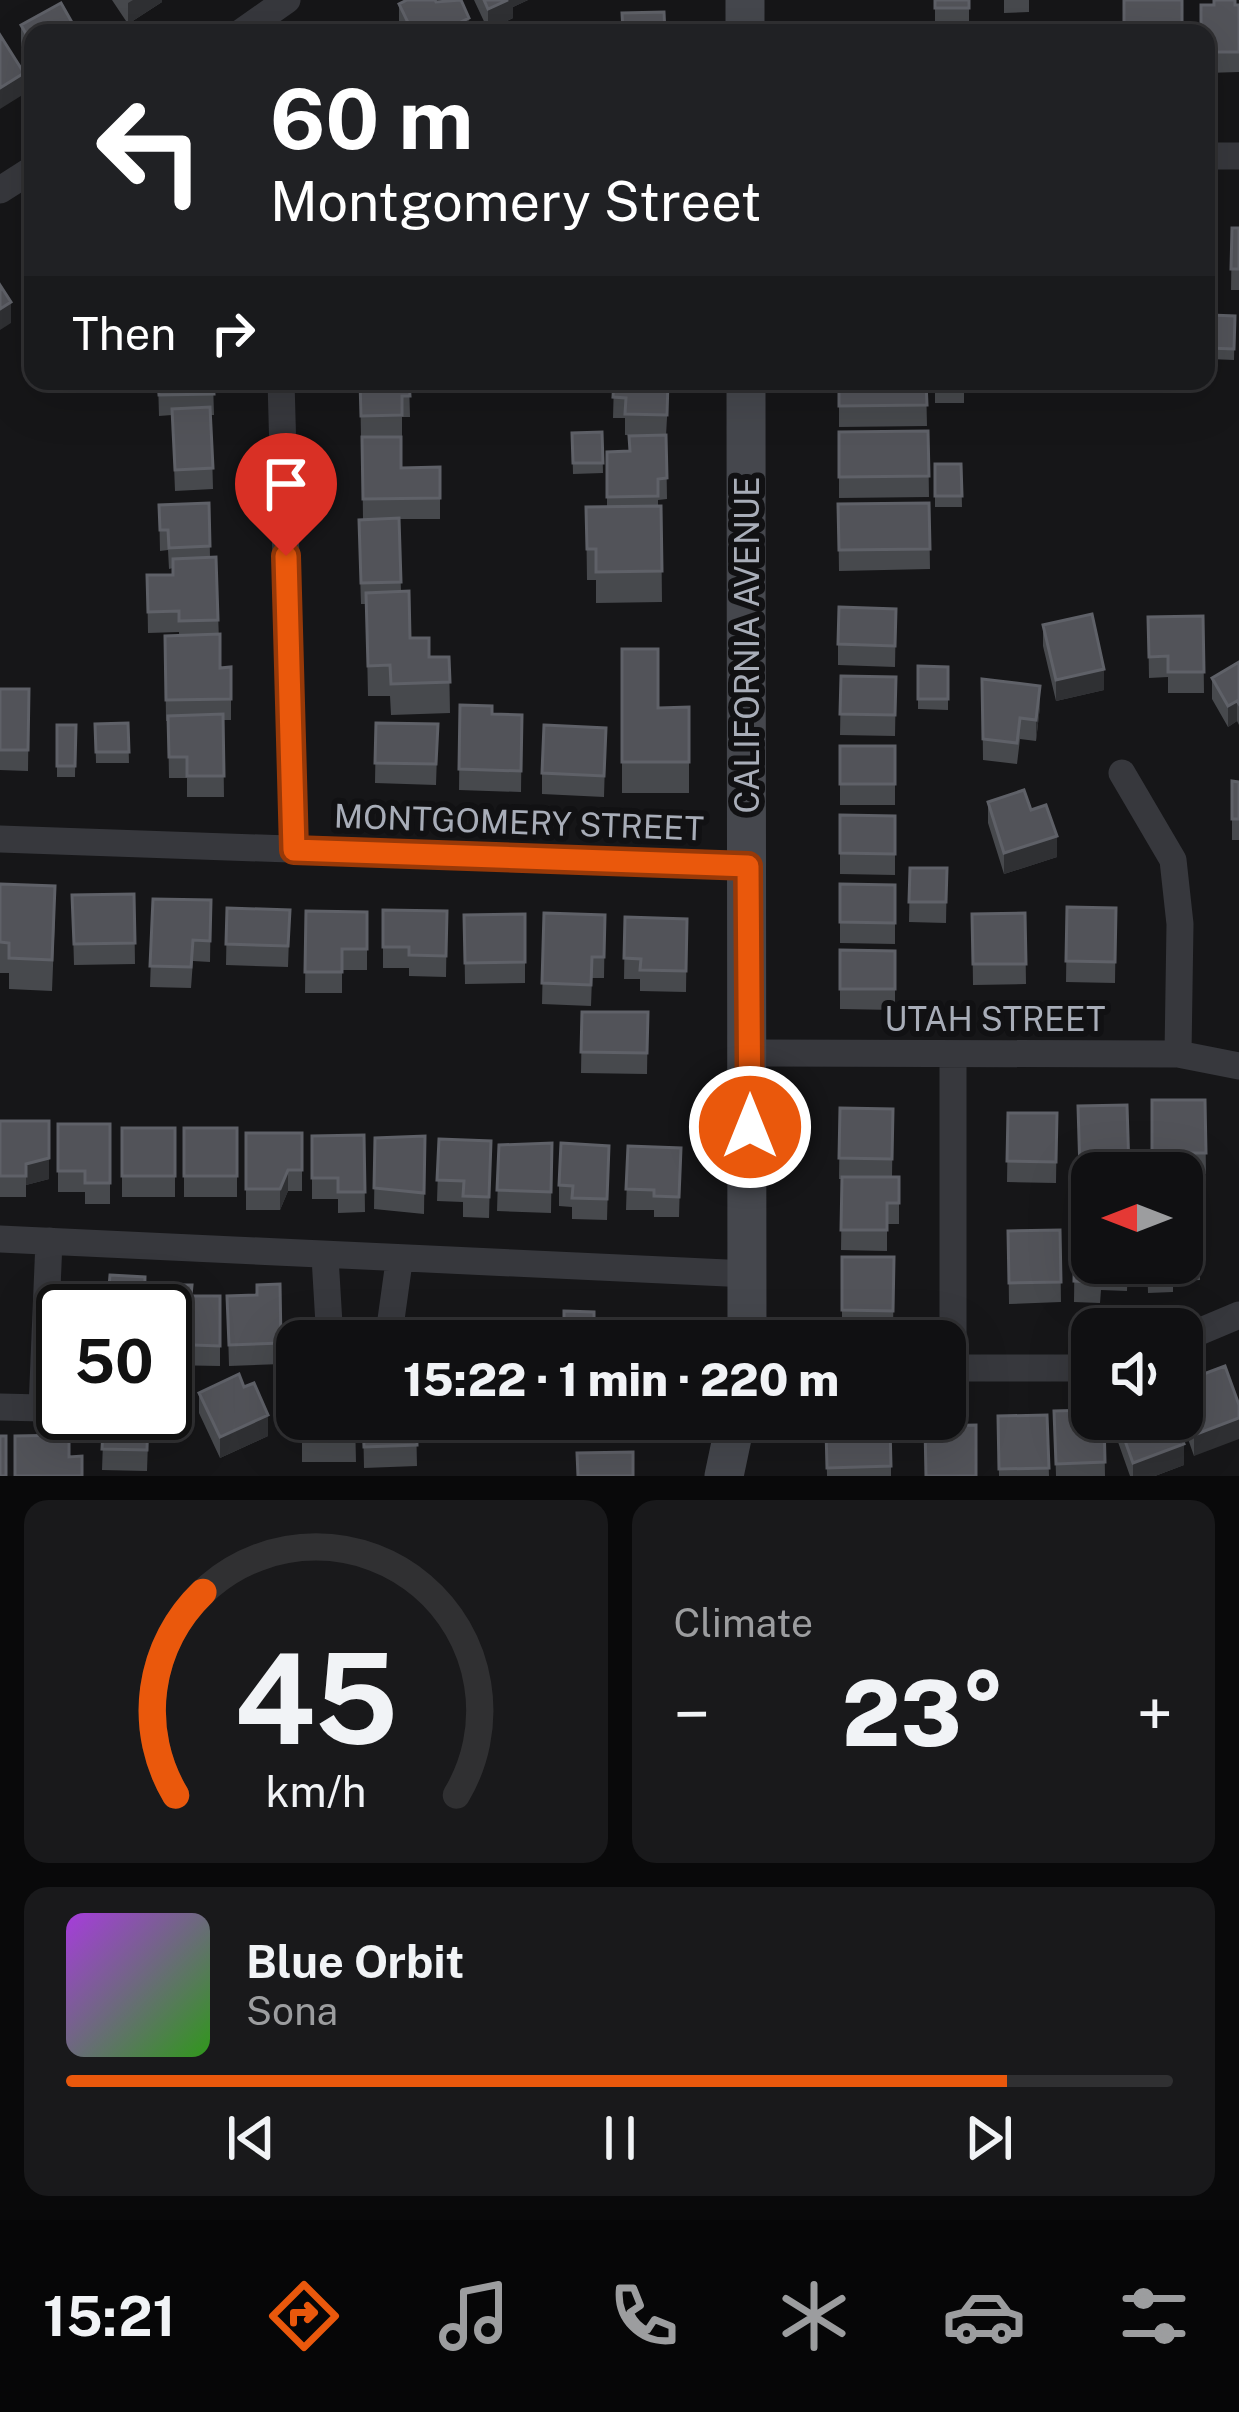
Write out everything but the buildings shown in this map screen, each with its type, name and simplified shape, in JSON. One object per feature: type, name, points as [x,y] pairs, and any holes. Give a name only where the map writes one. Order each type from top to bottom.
[{"type":"main road","name":"CALIFORNIA AVENUE","points":[[746,390],[747,1320]]},
{"type":"main road","points":[[724,1476],[732,1440]]},
{"type":"street","points":[[281,390],[294,850]]},
{"type":"street","points":[[1122,773],[1173,860],[1180,924],[1178,1054]]},
{"type":"street","name":"MONTGOMERY STREET","points":[[0,839],[748,866]]},
{"type":"street","name":"UTAH STREET","points":[[749,1053],[1178,1054],[1239,1066]]},
{"type":"street","points":[[953,1056],[953,1368],[1071,1368]]},
{"type":"street","points":[[0,1239],[398,1262],[748,1274]]},
{"type":"street","points":[[0,1407],[42,1408],[49,1241]]},
{"type":"street","points":[[325,1257],[329,1320]]},
{"type":"street","points":[[391,1320],[398,1262]]},
{"type":"street","points":[[1203,1330],[1239,1315]]},
{"type":"route","points":[[286,556],[294,850],[748,866],[750,1127]]}]
